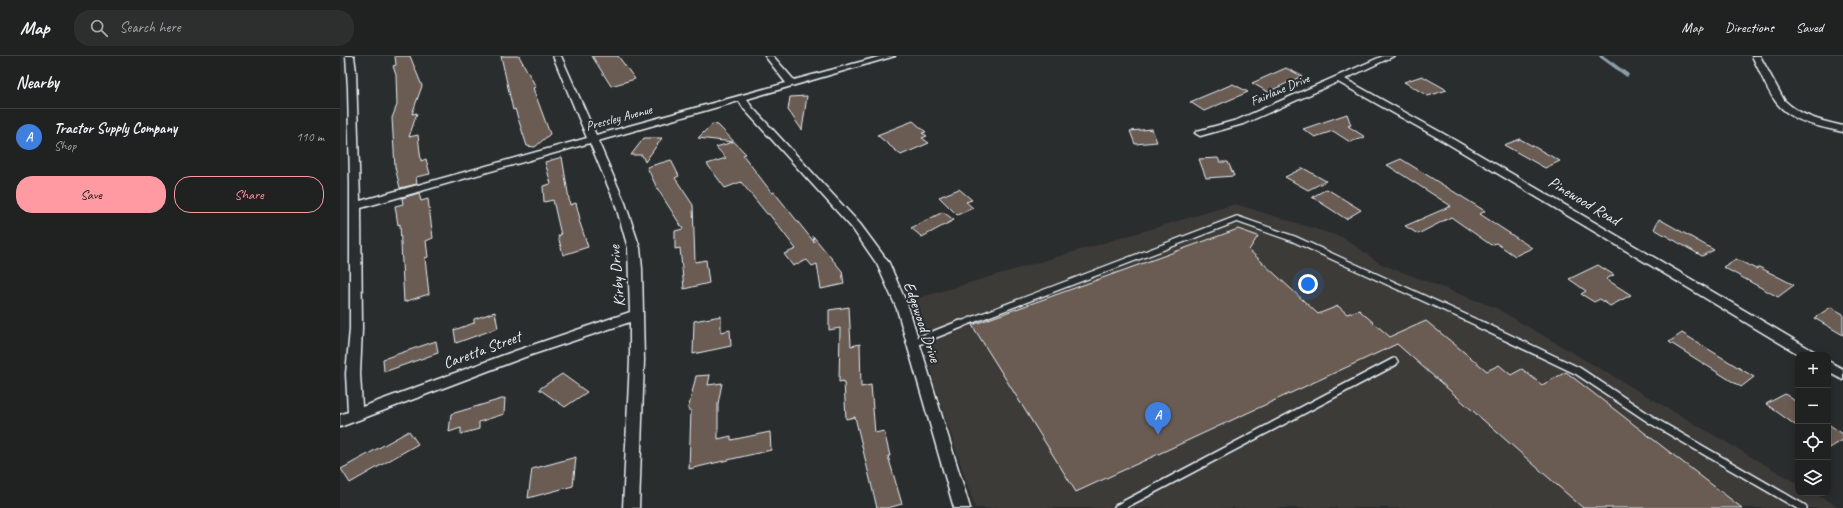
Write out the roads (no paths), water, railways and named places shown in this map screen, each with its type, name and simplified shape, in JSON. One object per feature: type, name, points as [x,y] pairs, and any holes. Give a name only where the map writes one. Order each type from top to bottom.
[{"type":"street","points":[[350,56],[352,72],[356,329],[353,374],[355,415]]},
{"type":"street","name":"Kirby Drive","points":[[557,56],[620,203],[634,248],[636,269],[637,360],[631,508]]},
{"type":"street","points":[[769,56],[792,84]]},
{"type":"street","name":"Pressley Avenue","points":[[354,206],[892,56]]},
{"type":"street","name":"Fairlane Drive","points":[[1200,133],[1240,122],[1390,56]]},
{"type":"street","points":[[1756,56],[1780,102],[1784,106],[1808,120],[1842,126]]},
{"type":"street","name":"Pinewood Road","points":[[1339,79],[1454,144],[1805,352]]},
{"type":"street","name":"Edgewood Drive","points":[[742,98],[747,107],[856,226],[883,263],[899,296],[962,508]]},
{"type":"street","name":"Caretta Street","points":[[340,421],[520,354],[636,315]]},
{"type":"street","points":[[1831,368],[1843,375]]},
{"type":"lane","points":[[913,343],[1237,219],[1294,239],[1453,312],[1578,372],[1653,421],[1803,508]]},
{"type":"lane","points":[[1118,508],[1394,362]]},
{"type":"waterway","points":[[1601,56],[1627,75]]},
{"type":"place","name":"Tractor Supply Company","points":[[1158,435]]}]
